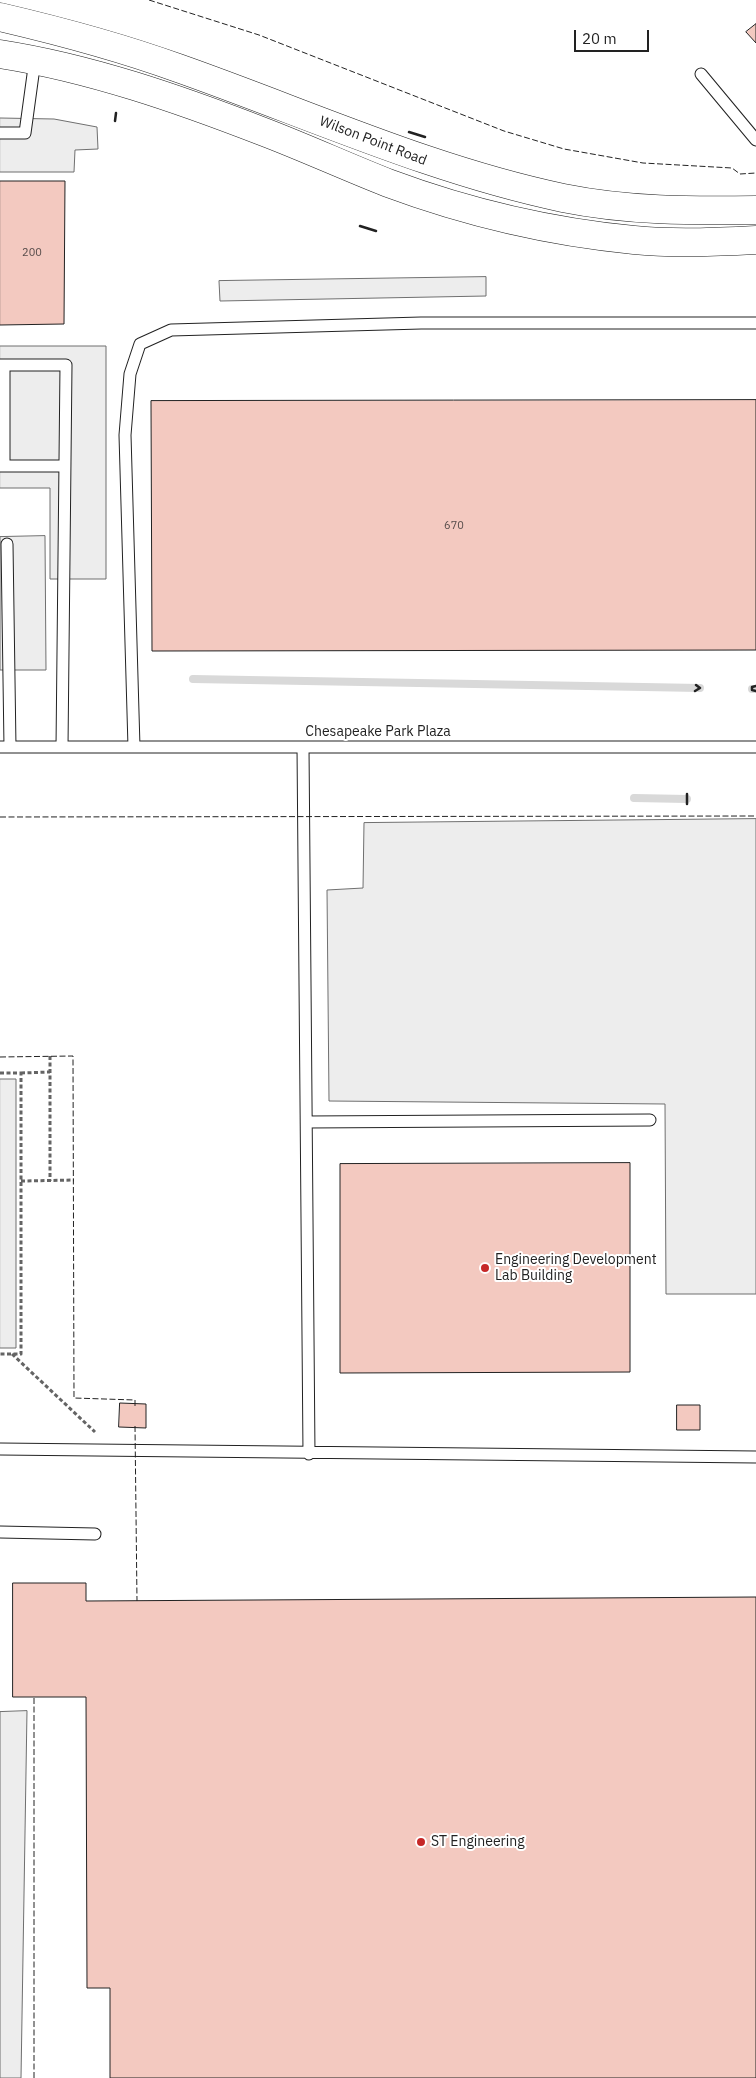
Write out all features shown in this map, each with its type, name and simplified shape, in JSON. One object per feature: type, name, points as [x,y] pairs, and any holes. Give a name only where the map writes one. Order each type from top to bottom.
[{"type":"street","name":"Wilson Point Road","points":[[0,17],[60,31],[177,67],[430,162],[513,186],[564,198],[638,209],[681,212],[756,210]]},
{"type":"street","points":[[0,54],[35,59],[179,100],[390,183],[492,215],[566,231],[634,240],[708,242],[756,240]]},
{"type":"lane","points":[[0,133],[25,132],[35,59]]},
{"type":"lane","points":[[701,74],[756,140]]},
{"type":"lane","points":[[134,747],[125,435],[130,374],[140,344],[171,330],[421,323],[756,324]]},
{"type":"lane","points":[[62,747],[65,466],[66,365],[2,365],[2,466],[65,466]]},
{"type":"lane","points":[[5,747],[7,544]]},
{"type":"lane","name":"Chesapeake Park Plaza","points":[[5,747],[756,747]]},
{"type":"lane","points":[[303,747],[309,1454]]},
{"type":"lane","points":[[307,1122],[650,1120]]},
{"type":"lane","points":[[0,1449],[116,1452],[756,1457]]},
{"type":"lane","points":[[0,1532],[95,1534]]},
{"type":"path","points":[[50,1056],[50,1181]]},
{"type":"path","points":[[0,1073],[50,1072]]},
{"type":"path","points":[[0,1354],[21,1354],[21,1073]]},
{"type":"path","points":[[21,1181],[74,1180]]},
{"type":"path","points":[[11,1354],[116,1452]]},
{"type":"shaded area","points":[[0,118],[54,119],[97,127],[98,149],[75,150],[74,172],[0,172]]},
{"type":"shaded area","points":[[486,277],[486,296],[220,301],[219,281]]},
{"type":"shaded area","points":[[0,346],[106,346],[106,579],[50,579],[50,488],[0,488]]},
{"type":"shaded area","points":[[45,536],[46,670],[0,670],[0,537]]},
{"type":"shaded area","points":[[756,819],[756,1294],[666,1294],[665,1104],[329,1101],[327,890],[363,888],[364,823]]},
{"type":"shaded area","points":[[0,1079],[16,1079],[16,1348],[0,1348]]},
{"type":"shaded area","points":[[27,1711],[21,2078],[0,2078],[0,1712]]},
{"type":"building","points":[[756,24],[756,43],[746,32]]},
{"type":"building","points":[[0,181],[65,181],[64,324],[0,325]]},
{"type":"building","points":[[756,400],[756,650],[152,651],[151,401]]},
{"type":"building","name":"Engineering Development Lab Building","points":[[630,1163],[630,1372],[340,1373],[340,1164]]},
{"type":"building","points":[[120,1403],[146,1404],[146,1428],[119,1427]]},
{"type":"building","points":[[677,1405],[700,1405],[700,1430],[677,1430]]},
{"type":"building","name":"ST Engineering","points":[[13,1583],[86,1583],[86,1601],[756,1597],[756,2078],[110,2078],[110,1988],[87,1988],[86,1697],[13,1697]]},
{"type":"waterway","points":[[193,679],[700,688]]},
{"type":"waterway","points":[[634,798],[687,799]]},
{"type":"fence","points":[[149,0],[259,35],[504,131],[564,149],[643,163],[732,168],[740,174],[756,173]]},
{"type":"fence","points":[[0,817],[756,816]]},
{"type":"fence","points":[[0,1057],[73,1056],[74,1398],[135,1400],[135,1406]]},
{"type":"fence","points":[[135,1426],[137,1601]]},
{"type":"fence","points":[[34,1697],[34,2078]]},
{"type":"wall","points":[[115,121],[116,113]]},
{"type":"wall","points":[[409,132],[425,137]]},
{"type":"wall","points":[[360,226],[376,231]]},
{"type":"wall","points":[[695,691],[700,688],[696,685]]},
{"type":"wall","points":[[756,686],[752,687],[752,690],[756,691]]},
{"type":"wall","points":[[687,794],[687,804]]},
{"type":"place","name":"Engineering Development Lab Building","points":[[485,1268]]},
{"type":"place","name":"ST Engineering","points":[[421,1842]]}]
